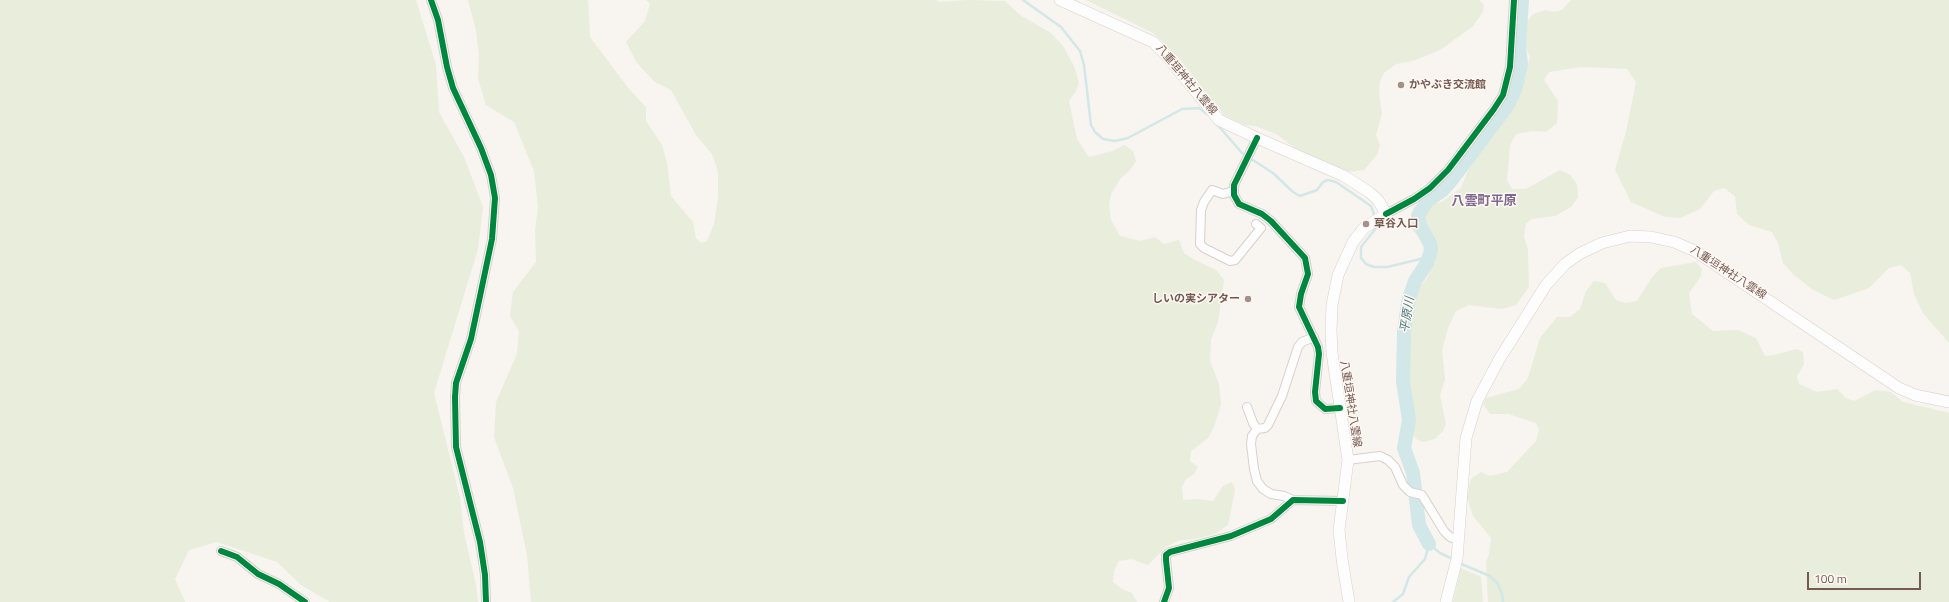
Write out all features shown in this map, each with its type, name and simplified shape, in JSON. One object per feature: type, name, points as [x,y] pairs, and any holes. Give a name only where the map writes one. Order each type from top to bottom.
[{"type":"main road","name":"八重垣神社八雲線","points":[[1060,0],[1152,42],[1166,55],[1219,120],[1350,180],[1378,200],[1380,217],[1364,228],[1353,242],[1334,290],[1331,320],[1331,344],[1348,460],[1340,517],[1339,542],[1350,602]]},
{"type":"main road","name":"八重垣神社八雲線","points":[[1446,602],[1456,564],[1466,438],[1474,410],[1491,373],[1536,301],[1556,273],[1579,254],[1591,247],[1630,236],[1651,237],[1674,242],[1695,251],[1899,388],[1915,394],[1949,402]]},
{"type":"street","points":[[431,0],[438,20],[447,67],[453,88],[481,148],[491,175],[495,198],[492,239],[471,339],[456,383],[455,398],[456,447],[480,542],[486,575],[486,602]]},
{"type":"street","points":[[1380,217],[1414,199],[1430,188],[1448,170],[1468,146],[1500,100],[1507,83],[1510,67],[1514,0]]},
{"type":"street","points":[[1257,138],[1233,191],[1239,204],[1262,214],[1271,221],[1305,258],[1308,274],[1300,294],[1299,307],[1304,320],[1314,337],[1319,354],[1315,392],[1316,401],[1325,409],[1340,408]]},
{"type":"street","points":[[1233,191],[1223,194],[1212,190],[1204,202],[1200,210],[1200,244],[1204,248],[1230,261],[1235,260],[1261,228],[1256,224]]},
{"type":"street","points":[[1314,337],[1302,342],[1298,347],[1282,396],[1270,421],[1265,428],[1257,429],[1252,436],[1251,444],[1254,469],[1257,481],[1263,489],[1271,494],[1284,496],[1293,500],[1343,501]]},
{"type":"street","points":[[1247,408],[1257,429]]},
{"type":"street","points":[[1348,460],[1380,456],[1386,458],[1394,467],[1403,485],[1416,493],[1450,537],[1459,540]]},
{"type":"street","points":[[1164,602],[1169,588],[1166,555],[1177,550],[1231,536],[1271,519],[1293,500]]},
{"type":"street","points":[[221,551],[237,557],[258,574],[279,584],[305,602]]},
{"type":"green space","points":[[0,0],[416,0],[436,65],[439,112],[464,157],[483,207],[478,249],[434,393],[460,498],[464,533],[476,585],[478,602],[330,602],[301,585],[277,562],[217,542],[189,550],[175,579],[185,602],[0,602]]},
{"type":"green space","points":[[468,0],[588,0],[590,37],[629,89],[646,107],[646,121],[662,145],[667,163],[671,196],[693,222],[696,238],[701,243],[707,241],[714,224],[718,198],[718,171],[712,154],[696,135],[671,90],[655,82],[637,63],[626,42],[645,21],[650,4],[646,0],[1005,1],[1020,15],[1051,33],[1063,46],[1074,66],[1079,82],[1076,91],[1069,101],[1077,139],[1089,157],[1113,151],[1124,145],[1133,151],[1136,161],[1129,171],[1121,178],[1111,194],[1109,205],[1111,220],[1120,236],[1140,241],[1155,237],[1164,244],[1179,240],[1184,253],[1216,270],[1224,280],[1218,322],[1211,340],[1210,361],[1219,384],[1221,404],[1214,427],[1208,438],[1191,451],[1190,461],[1198,467],[1194,474],[1186,479],[1182,487],[1183,500],[1199,499],[1213,501],[1223,486],[1232,482],[1235,490],[1228,525],[1215,534],[1196,539],[1180,540],[1166,547],[1148,565],[1131,559],[1119,561],[1114,571],[1113,582],[1122,589],[1132,593],[1137,602],[531,602],[527,555],[513,488],[494,437],[496,402],[517,354],[519,331],[510,316],[513,292],[536,262],[535,230],[538,208],[534,171],[514,122],[486,105],[478,78],[479,55],[476,30]]},
{"type":"green space","points":[[1086,0],[1479,0],[1484,5],[1483,12],[1472,27],[1440,50],[1413,61],[1396,64],[1384,73],[1380,81],[1379,93],[1382,113],[1376,135],[1380,145],[1377,155],[1364,170],[1347,172],[1299,151],[1276,134],[1255,126],[1245,125],[1224,115],[1177,56],[1153,33]]},
{"type":"green space","points":[[1571,0],[1949,0],[1949,343],[1923,313],[1914,294],[1910,273],[1901,265],[1889,268],[1869,288],[1834,300],[1813,290],[1794,275],[1783,263],[1778,243],[1772,232],[1749,225],[1737,214],[1735,196],[1724,188],[1714,191],[1700,209],[1680,218],[1665,217],[1631,202],[1615,170],[1626,132],[1636,82],[1627,69],[1580,67],[1549,72],[1544,80],[1558,101],[1557,123],[1546,132],[1532,131],[1516,134],[1510,145],[1507,180],[1512,189],[1526,189],[1560,170],[1570,175],[1577,184],[1578,197],[1571,207],[1555,216],[1531,219],[1526,224],[1524,236],[1528,250],[1529,287],[1516,305],[1502,309],[1469,305],[1456,311],[1448,328],[1442,350],[1445,379],[1440,396],[1446,424],[1443,431],[1435,439],[1423,442],[1416,439],[1411,432],[1412,409],[1397,360],[1397,331],[1400,311],[1427,278],[1435,260],[1434,248],[1423,241],[1413,231],[1410,220],[1414,206],[1442,202],[1461,188],[1468,170],[1480,150],[1499,127],[1513,105],[1524,78],[1530,57],[1523,35],[1527,22],[1533,14],[1545,10],[1554,12],[1562,10]]},
{"type":"green space","points":[[1696,262],[1702,269],[1701,276],[1689,293],[1692,314],[1713,331],[1738,330],[1756,338],[1765,356],[1797,349],[1803,352],[1804,364],[1797,376],[1799,384],[1817,392],[1837,389],[1846,398],[1854,401],[1876,390],[1891,392],[1903,402],[1949,413],[1949,602],[1488,602],[1486,562],[1489,554],[1491,538],[1473,516],[1467,497],[1471,479],[1481,472],[1490,476],[1507,472],[1536,441],[1539,430],[1536,423],[1509,414],[1490,414],[1483,404],[1486,398],[1519,389],[1528,378],[1540,338],[1557,317],[1570,317],[1580,309],[1586,291],[1594,281],[1605,283],[1616,300],[1625,303],[1637,301],[1652,277],[1661,268]]},
{"type":"green space","points":[[1461,568],[1481,577],[1483,602],[1453,602]]},
{"type":"waterway","points":[[1023,0],[1061,27],[1080,51],[1084,65],[1091,125],[1095,132],[1103,139],[1115,141],[1128,138],[1182,109],[1199,108],[1207,114]]},
{"type":"waterway","name":"平原川","points":[[1429,544],[1419,525],[1413,473],[1404,448],[1409,420],[1403,382],[1404,333],[1407,310],[1409,298],[1415,281],[1427,263],[1431,250],[1430,244],[1420,225],[1418,216],[1427,201],[1443,190],[1450,182],[1507,106],[1515,90],[1521,64],[1519,45],[1522,0]]},
{"type":"waterway","points":[[1216,123],[1242,153],[1273,173],[1293,192],[1300,196],[1317,190],[1323,182],[1328,180],[1336,182],[1371,206],[1375,217]]},
{"type":"waterway","points":[[1377,224],[1376,228],[1361,247],[1361,258],[1366,264],[1374,267],[1387,267],[1429,257]]},
{"type":"waterway","name":"平原川","points":[[1429,544],[1440,553],[1453,559]]},
{"type":"waterway","points":[[1393,602],[1403,594],[1409,577],[1425,559],[1429,544]]},
{"type":"waterway","name":"平原川","points":[[1459,563],[1490,576],[1498,584],[1503,602]]},
{"type":"cycle path","points":[[431,0],[438,20],[447,67],[453,88],[481,148],[491,175],[495,198],[492,239],[471,339],[456,383],[455,397],[456,447],[480,542],[485,575],[486,602]]},
{"type":"cycle path","points":[[1386,214],[1414,199],[1430,188],[1448,170],[1503,95],[1510,67],[1514,0]]},
{"type":"cycle path","points":[[1257,138],[1234,185],[1234,195],[1239,204],[1262,214],[1271,221],[1305,258],[1308,274],[1301,294],[1299,307],[1318,347],[1319,354],[1315,392],[1316,401],[1325,409],[1340,408]]},
{"type":"cycle path","points":[[1164,602],[1169,588],[1166,555],[1170,552],[1231,536],[1271,519],[1293,500],[1343,501]]},
{"type":"cycle path","points":[[221,551],[237,557],[258,574],[279,584],[305,602]]},
{"type":"place","name":"かやぶき交流館","points":[[1401,85]]},
{"type":"place","name":"草谷入口","points":[[1366,224]]},
{"type":"place","name":"しいの実シアター","points":[[1248,299]]},
{"type":"district","name":"八雲町平原","points":[[1484,202]]}]
